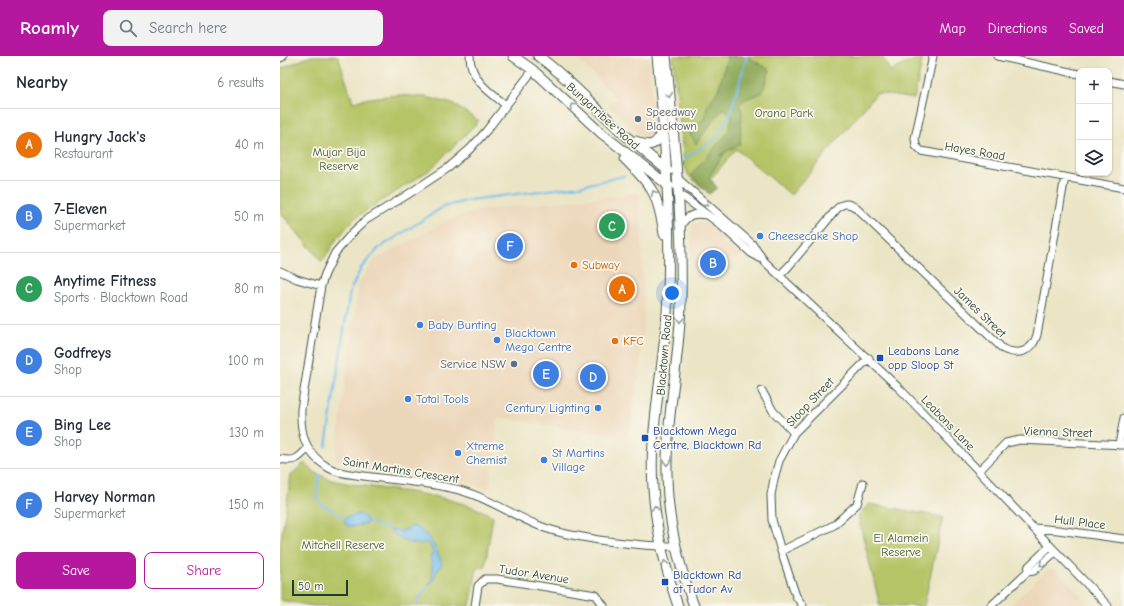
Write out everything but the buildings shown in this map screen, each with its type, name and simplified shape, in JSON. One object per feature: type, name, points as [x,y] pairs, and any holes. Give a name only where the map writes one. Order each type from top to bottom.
[{"type":"main road","name":"Bungarribee Road","points":[[514,56],[533,70],[601,133],[678,193]]},
{"type":"main road","name":"Bungarribee Road","points":[[538,56],[595,105],[625,135],[677,178]]},
{"type":"main road","name":"Blacktown Road","points":[[657,56],[667,184],[668,258],[666,319],[653,443],[653,483],[654,504],[664,561],[678,606]]},
{"type":"main road","name":"Blacktown Road","points":[[666,56],[677,178],[681,259],[680,325],[668,443],[667,473],[674,546],[694,606]]},
{"type":"main road","points":[[625,135],[640,144],[646,145],[655,143],[660,137],[662,112]]},
{"type":"main road","points":[[601,133],[639,173],[652,190],[659,205],[668,258]]},
{"type":"street","points":[[470,56],[470,62],[474,75],[483,86],[506,105]]},
{"type":"street","name":"Hayes Road","points":[[933,56],[915,138],[916,146],[924,153],[1124,188]]},
{"type":"street","points":[[996,56],[1076,73]]},
{"type":"street","name":"Saint Martins Crescent","points":[[533,70],[487,130],[470,149],[448,168],[366,220],[353,232],[335,253],[321,286],[301,409],[300,421],[302,434],[308,448],[314,455],[326,466],[341,472],[450,488],[476,496],[535,524],[552,530],[582,537],[637,545],[674,546]]},
{"type":"street","points":[[1112,82],[1124,84]]},
{"type":"street","name":"James Street","points":[[780,275],[845,201],[856,208],[1003,349],[1018,353],[1024,352],[1030,348],[1037,335],[1065,177]]},
{"type":"street","name":"Leabons Lane","points":[[677,178],[752,244],[765,262]]},
{"type":"street","name":"Leabons Lane","points":[[678,193],[725,228],[751,252],[780,275],[868,358],[907,396],[1108,606]]},
{"type":"street","points":[[679,228],[690,215],[708,215]]},
{"type":"street","points":[[280,271],[297,280],[321,286]]},
{"type":"street","name":"Sloop Street","points":[[803,606],[796,596],[772,520],[771,496],[774,479],[779,461],[794,433],[868,358]]},
{"type":"street","points":[[762,391],[773,411],[794,433]]},
{"type":"street","points":[[1122,445],[1124,418]]},
{"type":"street","name":"Vienna Street","points":[[979,471],[1006,443],[1020,440],[1122,445]]},
{"type":"street","points":[[280,459],[298,459],[308,448]]},
{"type":"street","points":[[781,551],[834,525],[857,504],[863,483]]},
{"type":"street","name":"Hull Place","points":[[1034,528],[1124,539]]},
{"type":"street","points":[[1028,572],[1029,566],[1050,546]]},
{"type":"street","points":[[991,606],[1028,572],[1034,571],[1055,552]]},
{"type":"street","name":"Tudor Avenue","points":[[475,606],[478,586],[485,579],[497,579],[596,595],[604,606]]},
{"type":"shaded area","points":[[575,56],[649,56],[655,132],[651,136],[643,138],[608,106],[617,98]]},
{"type":"shaded area","name":"Blacktown Mega Centre","points":[[640,193],[644,320],[641,360],[628,438],[498,417],[489,489],[424,473],[335,459],[359,282],[375,260],[452,218],[479,210]]},
{"type":"shaded area","points":[[699,222],[705,222],[718,231],[728,244],[742,255],[694,279],[690,231],[692,225]]},
{"type":"shaded area","points":[[1048,569],[1055,569],[1091,606],[1009,606]]},
{"type":"green space","name":"Mujar Bija Reserve","points":[[311,56],[338,56],[353,102],[369,98],[397,95],[426,97],[453,104],[479,121],[431,169],[355,218],[336,240],[322,262],[280,212],[280,69]]},
{"type":"green space","name":"Orana Park","points":[[673,56],[882,56],[890,71],[923,56],[914,99],[877,93],[791,195],[736,149],[703,188],[689,176],[684,164]]},
{"type":"green space","points":[[726,56],[746,56],[770,70],[762,93],[746,99],[739,104],[742,111],[740,144],[719,156],[724,154],[709,177],[717,188],[709,194],[691,175],[728,132],[732,116],[723,108],[696,144],[689,132],[704,118],[707,107],[718,90],[727,59]]},
{"type":"green space","name":"Mitchell Reserve","points":[[304,463],[316,473],[331,480],[434,496],[474,507],[493,516],[485,568],[477,567],[470,606],[313,606],[280,600],[280,546],[291,475]]},
{"type":"green space","name":"El Alamein Reserve","points":[[869,504],[943,517],[924,606],[880,606],[858,516]]},
{"type":"water","points":[[358,514],[364,516],[369,522],[354,526],[345,524],[345,518]]},
{"type":"water","points":[[413,526],[418,528],[427,536],[435,547],[442,564],[432,582],[427,587],[432,579],[430,556],[433,554],[430,547],[426,543],[414,544],[406,542],[390,531],[390,529],[401,531]]},
{"type":"waterway","points":[[683,161],[691,154],[714,140],[730,114],[747,56]]},
{"type":"waterway","points":[[326,446],[350,291],[361,268],[379,248],[443,207],[469,200],[580,186],[624,176]]},
{"type":"waterway","points":[[320,475],[316,496],[322,505],[345,518]]},
{"type":"waterway","points":[[369,522],[390,529]]},
{"type":"waterway","points":[[416,603],[427,587]]},
{"type":"place","name":"Speedway Blacktown","points":[[638,119]]},
{"type":"place","name":"Anytime Fitness","points":[[612,226]]},
{"type":"place","name":"Cheesecake Shop","points":[[760,236]]},
{"type":"place","name":"Harvey Norman","points":[[510,246]]},
{"type":"place","name":"7-Eleven","points":[[713,263]]},
{"type":"place","name":"Subway","points":[[574,265]]},
{"type":"place","name":"Hungry Jack's","points":[[622,289]]},
{"type":"place","name":"Baby Bunting","points":[[420,325]]},
{"type":"place","name":"Blacktown Mega Centre","points":[[497,340]]},
{"type":"place","name":"KFC","points":[[615,341]]},
{"type":"place","name":"Leabons Lane opp Sloop St","points":[[880,358]]},
{"type":"place","name":"Service NSW","points":[[514,364]]},
{"type":"place","name":"Bing Lee","points":[[546,374]]},
{"type":"place","name":"Godfreys","points":[[593,377]]},
{"type":"place","name":"Total Tools","points":[[408,399]]},
{"type":"place","name":"Century Lighting","points":[[598,408]]},
{"type":"place","name":"Blacktown Mega Centre, Blacktown Rd","points":[[645,438]]},
{"type":"place","name":"Xtreme Chemist","points":[[458,453]]},
{"type":"place","name":"St Martins Village","points":[[544,460]]},
{"type":"place","name":"Blacktown Rd at Tudor Av","points":[[665,582]]}]
